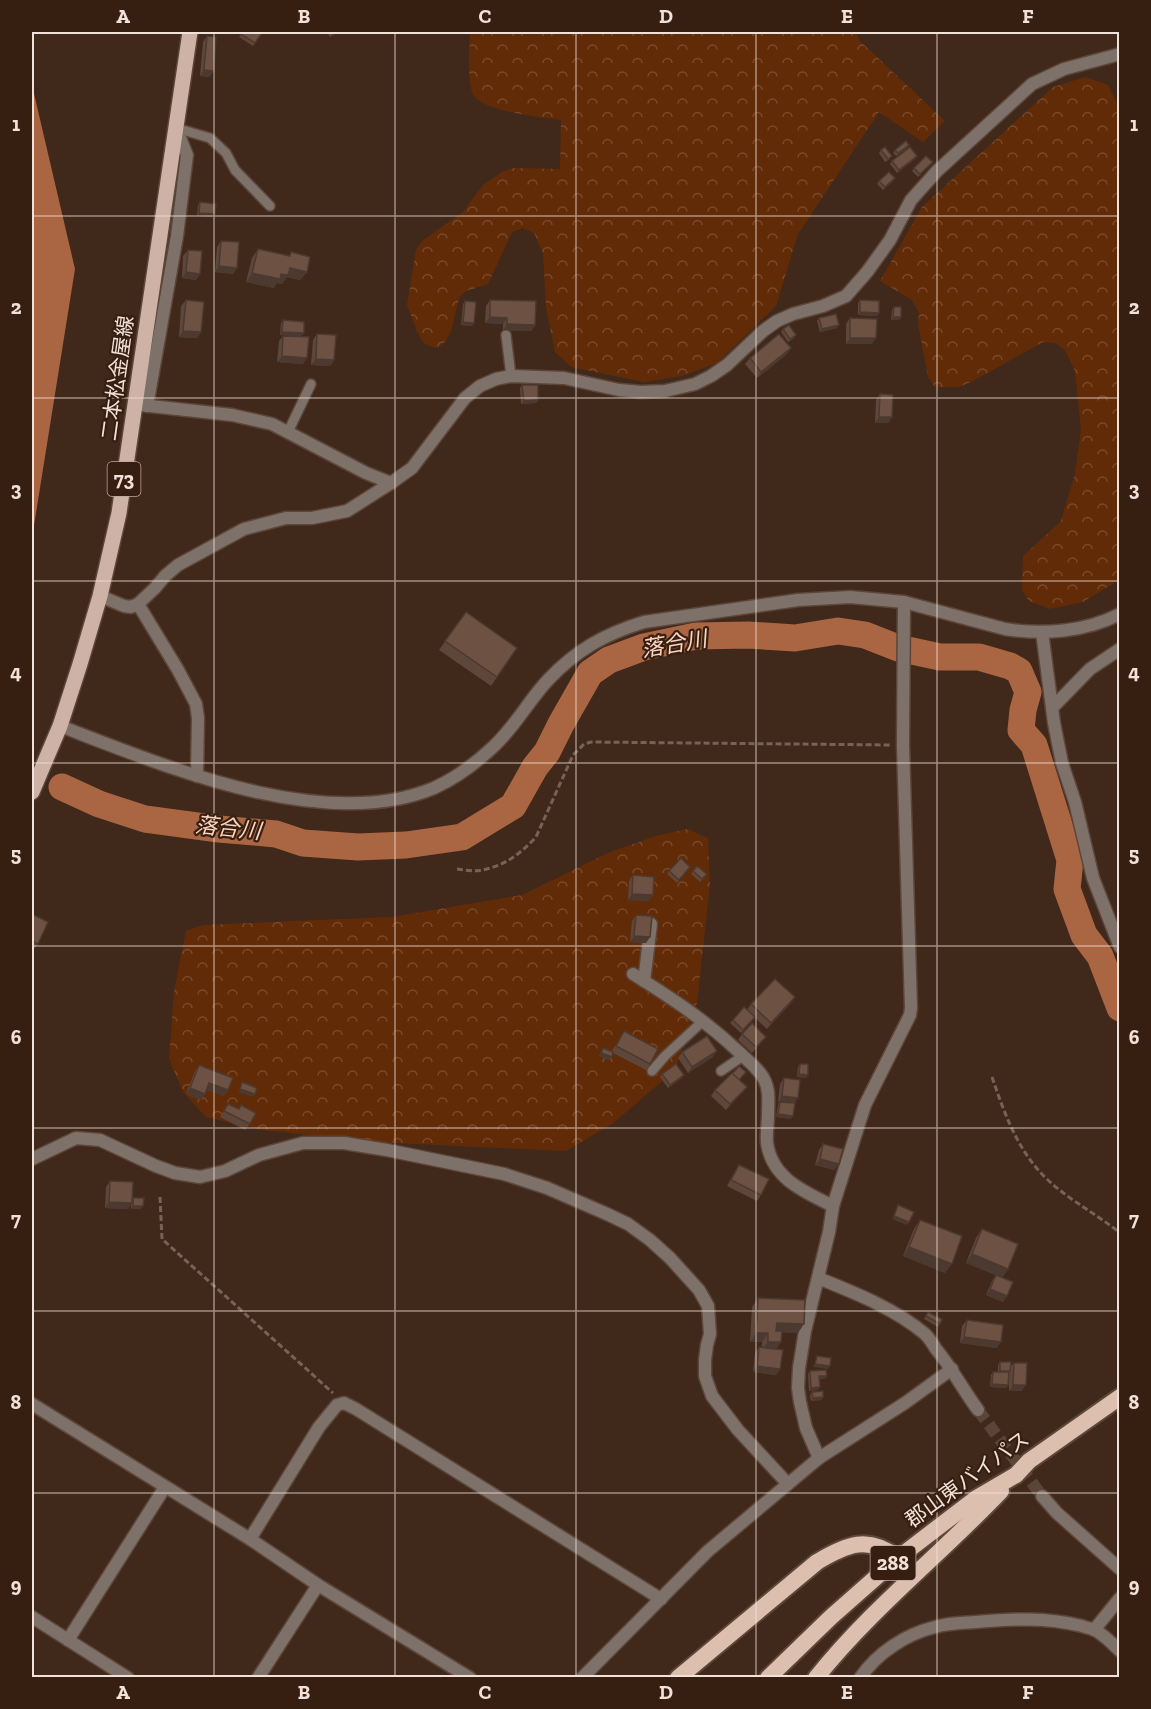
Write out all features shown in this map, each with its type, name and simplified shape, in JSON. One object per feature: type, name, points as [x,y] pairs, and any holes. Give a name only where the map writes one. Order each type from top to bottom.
[{"type":"highway","name":"郡山東バイパス","points":[[768,1677],[898,1558],[975,1499],[1016,1475],[1029,1461],[1119,1397]]},
{"type":"highway","points":[[816,1677],[832,1657],[891,1597],[980,1513],[1016,1475]]},
{"type":"highway","points":[[678,1677],[818,1562],[836,1551],[846,1546],[864,1544],[880,1547],[898,1558]]},
{"type":"main road","name":"二本松金屋線","points":[[32,792],[60,726],[100,596],[119,513],[141,405],[190,32]]},
{"type":"street","points":[[100,596],[131,607],[138,604],[178,565],[244,529],[286,518],[312,518],[347,511],[412,468],[465,399],[480,386],[512,376],[564,378],[619,390],[665,391],[695,384],[711,376],[777,321],[846,296],[890,240],[911,200],[937,171],[1032,84],[1064,69],[1119,54]]},
{"type":"street","points":[[141,405],[232,415],[272,424],[366,473],[391,483]]},
{"type":"street","points":[[60,726],[197,776],[276,795],[330,804],[358,804],[409,796],[457,775],[478,760],[503,736],[548,680],[575,656],[594,642],[623,628],[644,622],[798,600],[850,597],[904,602],[1005,629],[1042,632],[1074,629],[1095,624],[1119,614]]},
{"type":"street","points":[[819,1458],[806,1428],[798,1388],[805,1331],[833,1206],[865,1105],[910,1015],[911,1008],[903,745],[904,602]]},
{"type":"street","points":[[138,604],[196,704],[198,718],[197,776]]},
{"type":"street","points":[[1042,632],[1062,763],[1075,802],[1093,878],[1119,947]]},
{"type":"street","points":[[1052,708],[1090,669],[1119,649]]},
{"type":"street","points":[[651,924],[638,978],[703,1021],[764,1078],[768,1090],[767,1142],[776,1167],[794,1186],[833,1206]]},
{"type":"street","points":[[32,1159],[76,1138],[100,1140],[156,1166],[175,1173],[200,1177],[225,1171],[259,1155],[303,1143],[344,1143],[504,1174],[547,1188],[608,1214],[628,1224],[650,1240],[699,1290],[708,1306],[710,1334],[705,1376],[712,1396],[738,1430],[788,1484]]},
{"type":"street","points":[[818,1278],[860,1295],[893,1312],[926,1335],[952,1369],[978,1410]]},
{"type":"street","points":[[582,1677],[708,1551],[819,1458],[905,1403],[952,1369]]},
{"type":"street","points":[[250,1539],[319,1427],[337,1405],[344,1403],[661,1599]]},
{"type":"street","points":[[32,1404],[250,1539],[318,1585],[470,1677]]},
{"type":"street","points":[[68,1640],[165,1487]]},
{"type":"street","points":[[1042,1496],[1057,1513],[1119,1569]]},
{"type":"street","points":[[258,1677],[318,1585]]},
{"type":"street","points":[[1094,1630],[1119,1598]]},
{"type":"street","points":[[32,1617],[128,1677]]},
{"type":"street","points":[[860,1677],[887,1650],[935,1626],[988,1621],[1041,1619],[1061,1621],[1094,1630],[1110,1641],[1119,1651]]},
{"type":"lane","points":[[176,128],[210,138],[226,153],[235,171],[270,206]]},
{"type":"lane","points":[[506,335],[512,376]]},
{"type":"lane","points":[[288,432],[311,384]]},
{"type":"lane","points":[[652,1071],[703,1021]]},
{"type":"lane","points":[[721,1071],[743,1056]]},
{"type":"path","points":[[458,870],[481,871],[512,859],[527,847],[536,837],[573,756],[584,744],[591,742],[903,745]]},
{"type":"path","points":[[992,1077],[1006,1118],[1033,1163],[1052,1183],[1119,1233]]},
{"type":"path","points":[[160,1197],[162,1239],[344,1403]]},
{"type":"green space","points":[[470,32],[856,32],[860,41],[945,121],[923,142],[879,112],[798,234],[776,306],[717,363],[682,376],[644,382],[571,367],[555,352],[546,307],[543,253],[534,233],[523,228],[512,232],[488,284],[466,291],[459,298],[451,331],[446,341],[437,348],[426,345],[419,336],[407,305],[416,250],[422,241],[463,212],[483,185],[502,172],[513,168],[560,169],[561,120],[502,110],[481,102],[475,97],[469,76]]},
{"type":"green space","points":[[1085,77],[1108,85],[1119,107],[1119,580],[1083,602],[1050,609],[1029,601],[1022,590],[1023,556],[1061,521],[1075,474],[1081,429],[1075,371],[1065,350],[1055,343],[1043,342],[959,387],[935,387],[928,377],[918,324],[919,313],[912,300],[880,281],[922,207],[1053,87]]},
{"type":"green space","points":[[687,829],[708,838],[710,884],[697,1003],[675,1070],[612,1124],[566,1151],[374,1142],[263,1130],[206,1117],[183,1092],[169,1059],[174,991],[186,931],[203,925],[392,917],[522,895],[610,852],[656,836]]},
{"type":"shaded area","points":[[32,85],[75,269],[32,538]]},
{"type":"building","points":[[243,32],[262,33],[255,43],[241,34]]},
{"type":"building","points":[[207,36],[216,37],[214,71],[204,70]]},
{"type":"building","points":[[906,141],[909,145],[898,153],[895,150]]},
{"type":"building","points":[[885,147],[892,156],[888,159],[881,150]]},
{"type":"building","points":[[910,147],[917,156],[899,170],[892,161]]},
{"type":"building","points":[[926,156],[933,162],[920,174],[914,168]]},
{"type":"building","points":[[889,172],[895,178],[885,187],[879,181]]},
{"type":"building","points":[[200,202],[216,204],[215,214],[199,213]]},
{"type":"building","points":[[221,241],[239,242],[237,268],[219,266]]},
{"type":"building","points":[[258,249],[290,256],[291,252],[310,257],[307,272],[290,268],[288,275],[281,274],[280,279],[252,273]]},
{"type":"building","points":[[188,250],[202,251],[200,274],[186,272]]},
{"type":"building","points":[[186,300],[204,302],[201,332],[183,331]]},
{"type":"building","points":[[490,300],[536,301],[535,325],[507,324],[507,318],[490,317]]},
{"type":"building","points":[[860,300],[879,301],[879,313],[860,312]]},
{"type":"building","points":[[465,301],[476,302],[474,323],[463,322]]},
{"type":"building","points":[[894,307],[901,307],[901,317],[893,317]]},
{"type":"building","points":[[836,314],[839,325],[822,329],[819,318]]},
{"type":"building","points":[[850,318],[877,319],[876,338],[850,338]]},
{"type":"building","points":[[283,320],[304,322],[304,333],[282,332]]},
{"type":"building","points":[[789,325],[796,335],[790,339],[783,329]]},
{"type":"building","points":[[317,334],[336,335],[334,360],[316,359]]},
{"type":"building","points":[[779,334],[791,348],[761,372],[750,358]]},
{"type":"building","points":[[283,336],[309,337],[307,358],[282,356]]},
{"type":"building","points":[[522,385],[538,385],[538,400],[524,401]]},
{"type":"building","points":[[880,394],[893,395],[892,417],[879,417]]},
{"type":"building","points":[[466,612],[517,648],[497,677],[445,641]]},
{"type":"building","points":[[681,858],[690,867],[679,880],[669,871]]},
{"type":"building","points":[[697,866],[707,874],[702,879],[693,871]]},
{"type":"building","points":[[633,875],[654,877],[653,895],[632,894]]},
{"type":"building","points":[[32,914],[48,922],[38,944],[32,941]]},
{"type":"building","points":[[636,915],[652,916],[650,937],[634,936]]},
{"type":"building","points":[[775,979],[795,997],[771,1023],[751,1004]]},
{"type":"building","points":[[744,1007],[755,1017],[743,1030],[733,1020]]},
{"type":"building","points":[[752,1023],[766,1037],[756,1047],[742,1034]]},
{"type":"building","points":[[624,1031],[658,1049],[650,1064],[616,1046]]},
{"type":"building","points":[[707,1036],[717,1051],[692,1067],[682,1052]]},
{"type":"building","points":[[603,1048],[613,1052],[612,1057],[601,1053]]},
{"type":"building","points":[[676,1064],[684,1075],[670,1085],[662,1074]]},
{"type":"building","points":[[800,1064],[808,1064],[808,1075],[799,1074]]},
{"type":"building","points":[[199,1065],[233,1078],[228,1090],[209,1083],[205,1094],[190,1088]]},
{"type":"building","points":[[739,1066],[746,1072],[739,1080],[732,1074]]},
{"type":"building","points":[[732,1073],[747,1087],[730,1104],[715,1090]]},
{"type":"building","points":[[784,1078],[800,1080],[798,1098],[782,1096]]},
{"type":"building","points":[[242,1082],[257,1088],[255,1094],[240,1089]]},
{"type":"building","points":[[780,1102],[795,1103],[793,1116],[778,1114]]},
{"type":"building","points":[[228,1104],[239,1109],[241,1105],[256,1113],[250,1124],[224,1111]]},
{"type":"building","points":[[823,1144],[843,1149],[839,1164],[820,1159]]},
{"type":"building","points":[[739,1165],[769,1179],[761,1195],[731,1180]]},
{"type":"building","points":[[110,1181],[133,1182],[132,1203],[109,1202]]},
{"type":"building","points":[[133,1198],[144,1198],[143,1206],[133,1206]]},
{"type":"building","points":[[898,1205],[914,1212],[909,1222],[894,1216]]},
{"type":"building","points":[[920,1220],[962,1236],[952,1264],[909,1247]]},
{"type":"building","points":[[982,1229],[1018,1244],[1008,1269],[972,1254]]},
{"type":"building","points":[[996,1275],[1013,1282],[1007,1296],[990,1289]]},
{"type":"building","points":[[758,1298],[805,1300],[804,1324],[777,1323],[776,1331],[782,1331],[781,1342],[768,1342],[768,1333],[756,1333]]},
{"type":"building","points":[[928,1312],[942,1319],[940,1324],[926,1316]]},
{"type":"building","points":[[967,1320],[1003,1325],[1001,1342],[964,1337]]},
{"type":"building","points":[[759,1347],[783,1350],[780,1369],[757,1366]]},
{"type":"building","points":[[817,1356],[831,1358],[830,1366],[815,1364]]},
{"type":"building","points":[[1000,1362],[1011,1362],[1010,1371],[1000,1371]]},
{"type":"building","points":[[1014,1363],[1027,1363],[1026,1385],[1013,1385]]},
{"type":"building","points":[[826,1370],[827,1376],[819,1376],[820,1387],[811,1388],[810,1371]]},
{"type":"building","points":[[993,1372],[1009,1372],[1008,1385],[992,1384]]},
{"type":"building","points":[[823,1391],[823,1397],[813,1398],[812,1392]]},
{"type":"waterway","name":"落合川","points":[[62,787],[99,804],[145,819],[276,834],[303,843],[358,847],[406,845],[462,837],[513,806],[535,767],[547,752],[590,673],[609,660],[644,647],[696,636],[748,635],[795,638],[838,631],[865,635],[898,648],[940,657],[979,657],[1019,671],[1028,692],[1021,730],[1034,745],[1070,860],[1067,889],[1084,935],[1100,956],[1120,1008]]},
{"type":"tunnel","points":[[978,1410],[1042,1496]]}]
